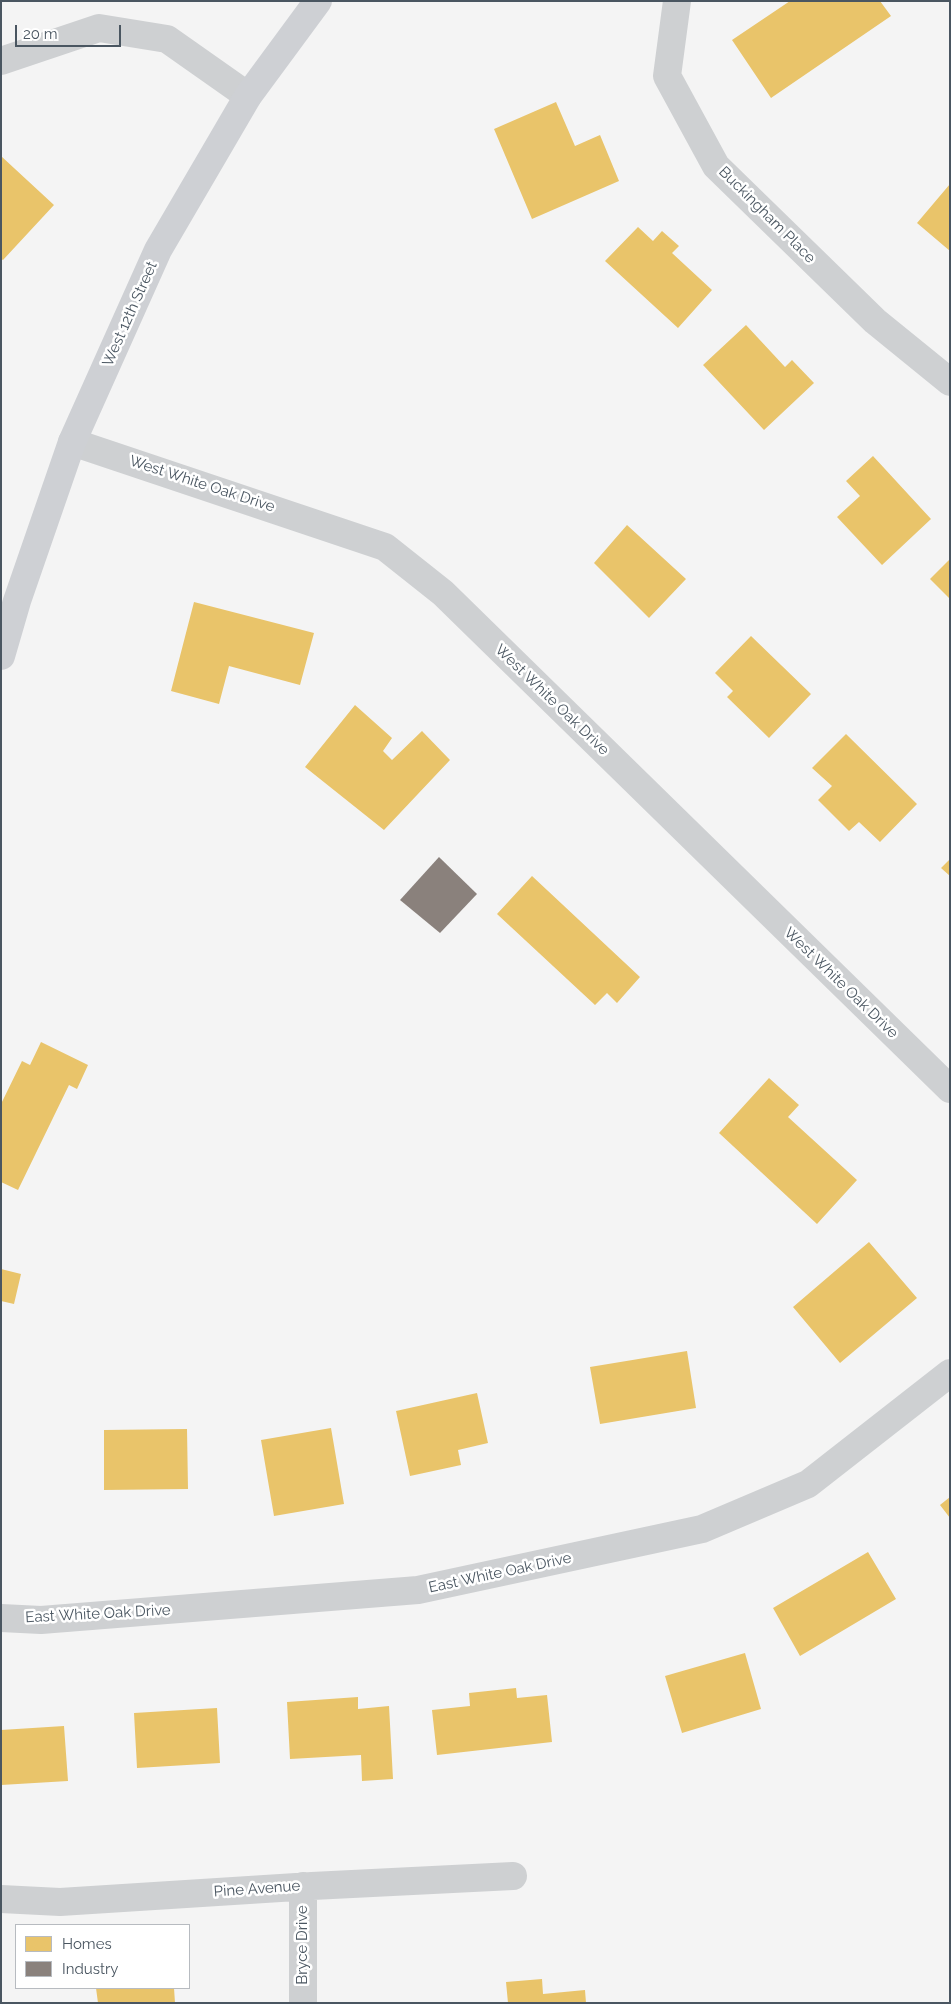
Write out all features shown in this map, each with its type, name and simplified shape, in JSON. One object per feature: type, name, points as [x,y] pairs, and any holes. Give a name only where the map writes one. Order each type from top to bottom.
[{"type":"main road","name":"West 12th Street","points":[[1,656],[17,601],[72,442],[158,250],[248,96],[318,1]]},
{"type":"street","name":"Buckingham Place","points":[[677,1],[667,76],[716,166],[875,321],[950,382]]},
{"type":"street","points":[[1,61],[99,28],[167,39],[248,96]]},
{"type":"street","name":"West White Oak Drive","points":[[72,442],[385,546],[443,593],[950,1089]]},
{"type":"street","name":"East White Oak Drive","points":[[1,1618],[41,1620],[418,1590],[702,1530],[808,1484],[950,1373]]},
{"type":"street","name":"Pine Avenue","points":[[1,1899],[60,1902],[303,1886],[513,1876]]},
{"type":"street","name":"Bryce Drive","points":[[303,1886],[303,2003]]},
{"type":"building: Homes","points":[[790,1],[880,1],[891,16],[771,98],[732,40]]},
{"type":"building: Homes","points":[[556,102],[575,146],[600,135],[619,181],[532,219],[494,129]]},
{"type":"building: Homes","points":[[1,156],[54,205],[3,260],[1,259]]},
{"type":"building: Homes","points":[[950,184],[950,251],[917,223]]},
{"type":"building: Homes","points":[[638,227],[653,241],[662,231],[679,246],[672,253],[712,290],[678,328],[605,261]]},
{"type":"building: Homes","points":[[746,325],[785,367],[792,360],[814,383],[764,430],[703,365]]},
{"type":"building: Homes","points":[[873,456],[931,519],[882,565],[837,517],[860,496],[846,481]]},
{"type":"building: Homes","points":[[627,525],[686,579],[649,618],[594,563]]},
{"type":"building: Homes","points":[[950,559],[950,599],[930,579]]},
{"type":"building: Homes","points":[[194,602],[314,633],[300,685],[229,666],[219,704],[171,691]]},
{"type":"building: Homes","points":[[751,636],[811,694],[769,738],[727,697],[733,691],[715,673]]},
{"type":"building: Homes","points":[[355,705],[392,738],[383,751],[392,760],[422,731],[450,760],[384,830],[305,767]]},
{"type":"building: Homes","points":[[846,734],[917,804],[880,842],[859,822],[849,831],[818,800],[832,786],[812,768]]},
{"type":"building: Homes","points":[[950,859],[950,876],[941,868]]},
{"type":"building: Homes","points":[[532,876],[640,977],[617,1003],[607,993],[595,1005],[497,914]]},
{"type":"building: Homes","points":[[41,1042],[88,1065],[77,1089],[69,1085],[18,1190],[1,1182],[1,1104],[22,1061],[30,1065]]},
{"type":"building: Homes","points":[[769,1078],[799,1105],[788,1117],[857,1180],[817,1224],[719,1133]]},
{"type":"building: Homes","points":[[869,1242],[917,1298],[840,1363],[793,1307]]},
{"type":"building: Homes","points":[[1,1269],[21,1274],[14,1304],[1,1301]]},
{"type":"building: Homes","points":[[687,1351],[696,1408],[600,1424],[590,1367]]},
{"type":"building: Homes","points":[[477,1393],[488,1443],[458,1450],[461,1465],[410,1476],[396,1411]]},
{"type":"building: Homes","points":[[331,1428],[344,1504],[274,1516],[261,1440]]},
{"type":"building: Homes","points":[[187,1429],[188,1489],[104,1490],[104,1430]]},
{"type":"building: Homes","points":[[950,1497],[950,1518],[940,1505]]},
{"type":"building: Homes","points":[[868,1552],[896,1599],[800,1656],[773,1608]]},
{"type":"building: Homes","points":[[745,1653],[761,1709],[682,1733],[665,1676]]},
{"type":"building: Homes","points":[[516,1688],[517,1698],[547,1695],[552,1742],[437,1755],[432,1710],[470,1706],[469,1693]]},
{"type":"building: Homes","points":[[358,1697],[358,1709],[389,1706],[393,1779],[362,1781],[361,1755],[290,1759],[287,1702]]},
{"type":"building: Homes","points":[[217,1708],[220,1763],[137,1768],[134,1713]]},
{"type":"building: Homes","points":[[64,1726],[68,1781],[1,1785],[1,1730]]},
{"type":"building: Homes","points":[[542,1979],[543,1994],[585,1990],[586,2003],[508,2003],[506,1982]]},
{"type":"building: Homes","points":[[96,1989],[174,1989],[175,2003],[98,2003]]},
{"type":"building: Industry","points":[[439,857],[477,894],[440,933],[400,900]]}]
